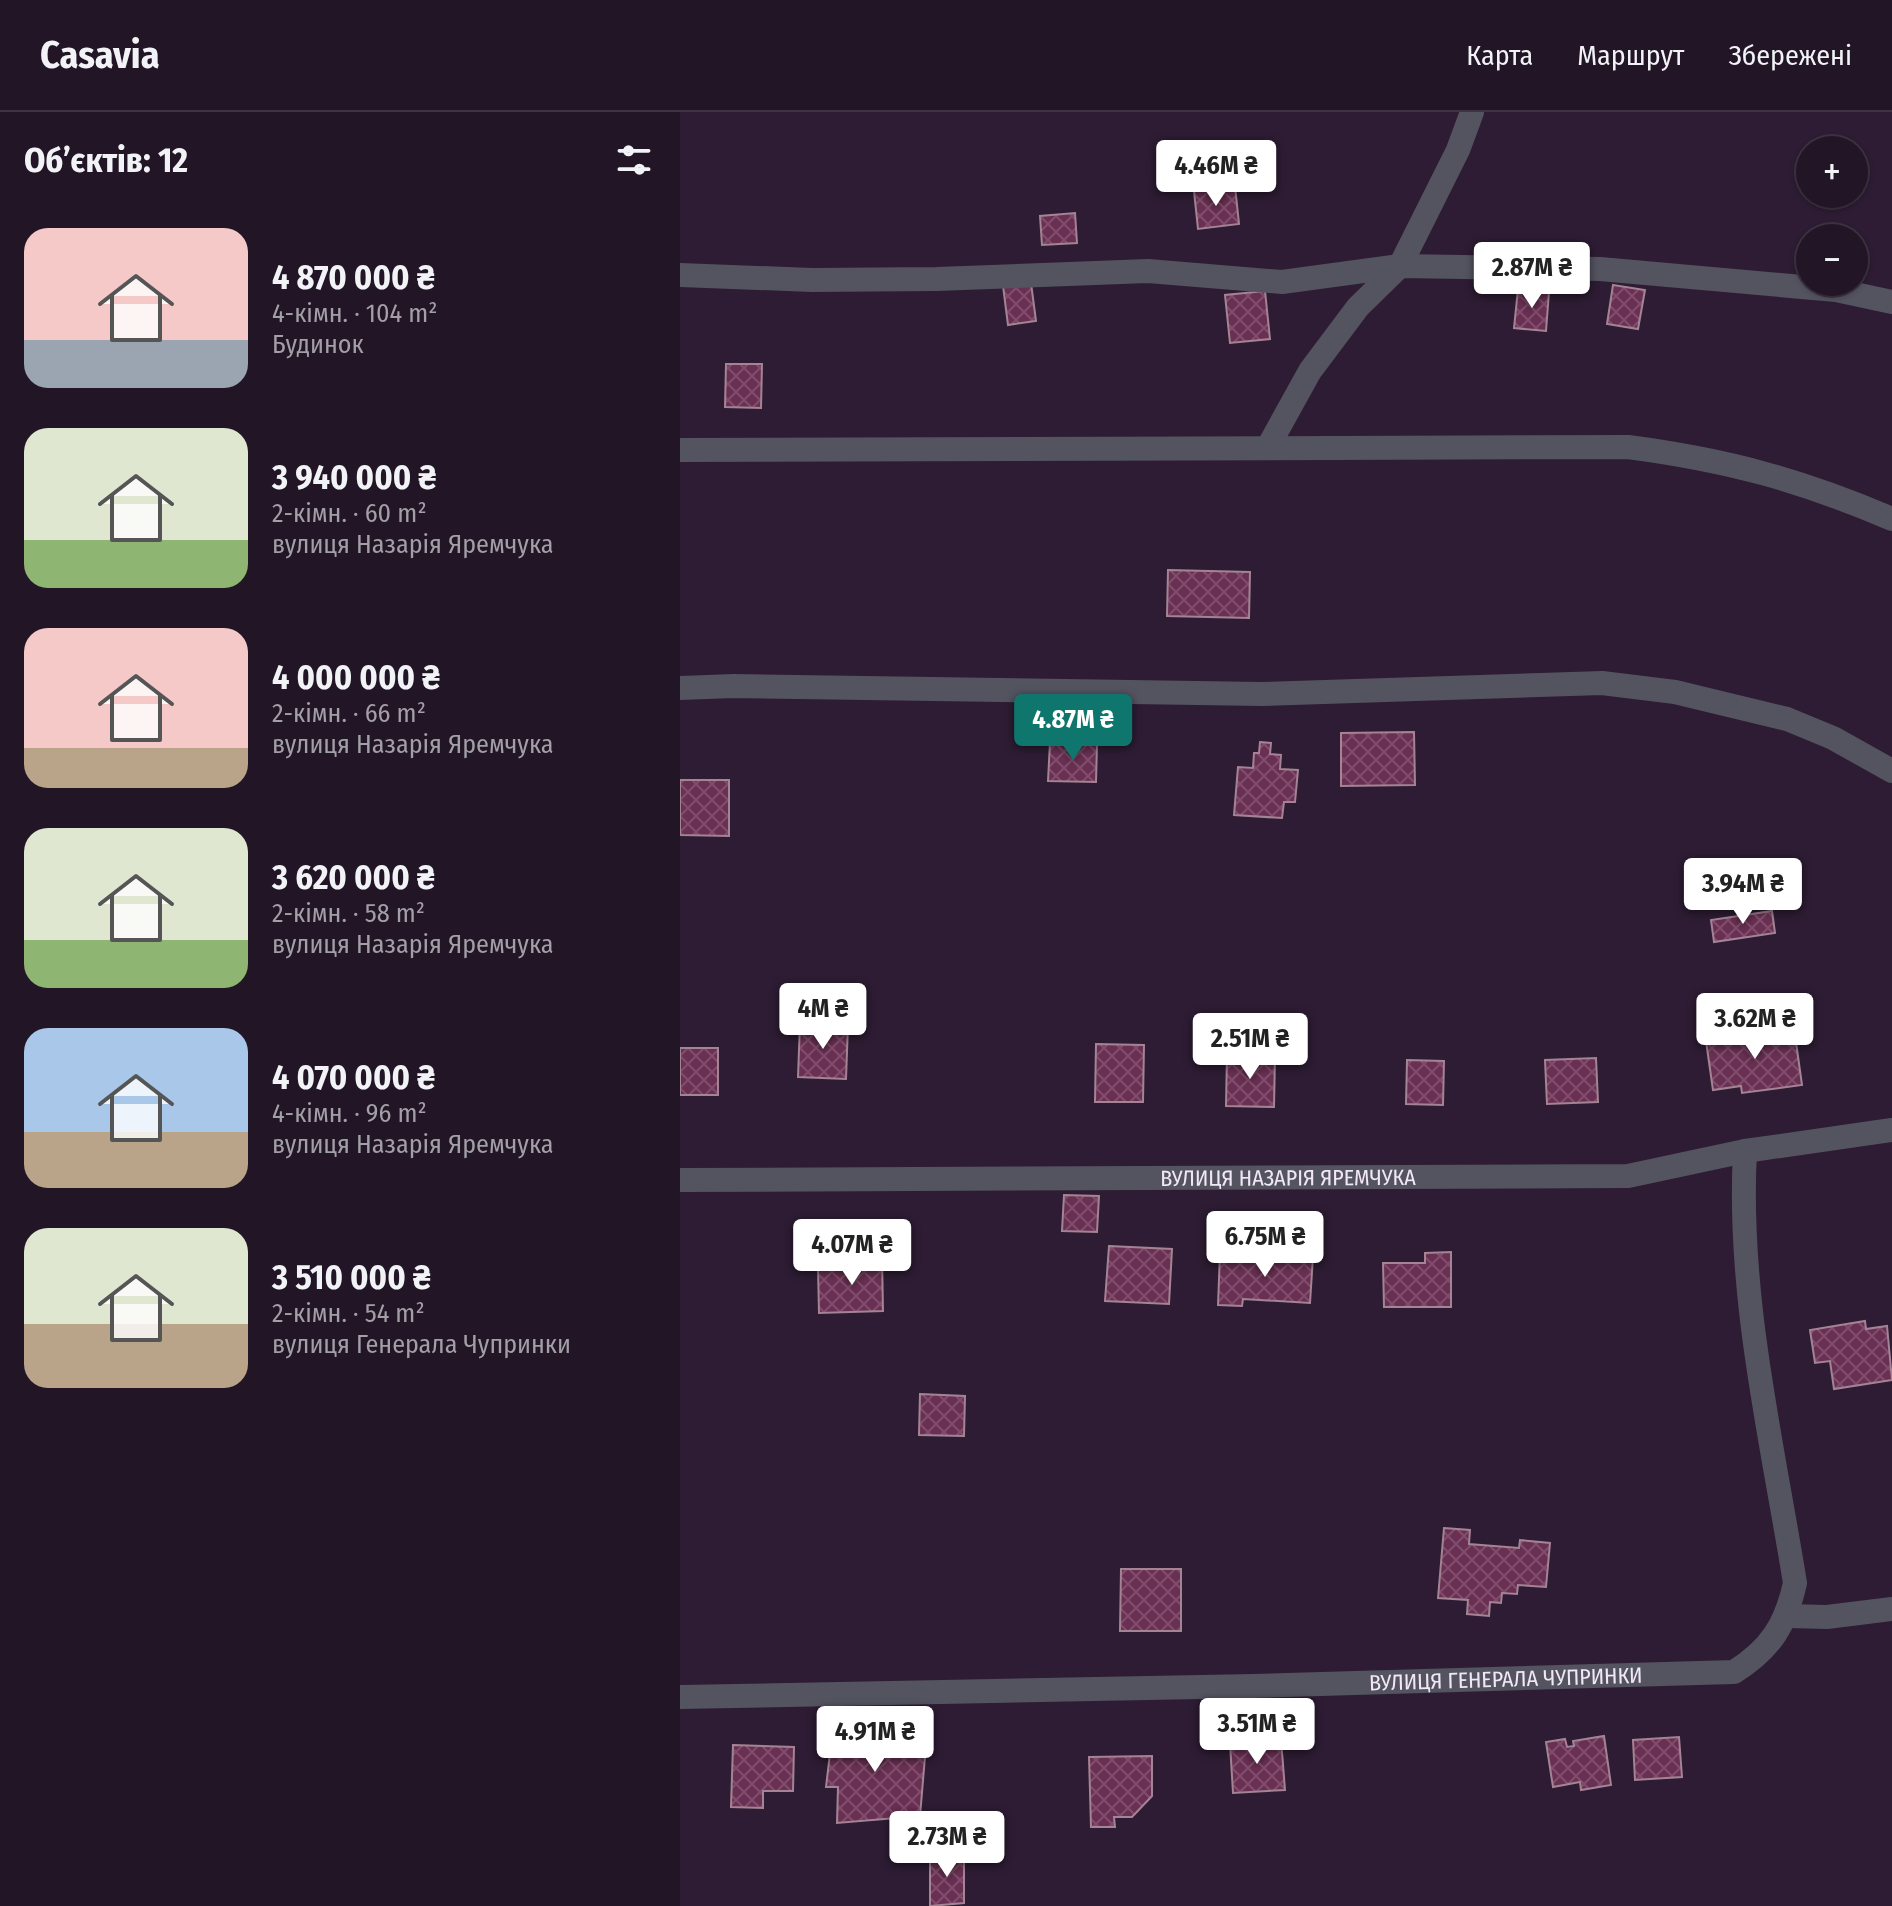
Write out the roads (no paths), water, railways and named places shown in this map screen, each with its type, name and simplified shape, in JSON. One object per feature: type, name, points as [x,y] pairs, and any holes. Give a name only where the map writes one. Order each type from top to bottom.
[{"type":"street","points":[[1268,447],[1310,371],[1358,307],[1400,266],[1458,150],[1472,112]]},
{"type":"street","points":[[680,275],[906,279],[1148,271],[1282,282],[1400,266],[1600,269],[1836,290],[1892,302]]},
{"type":"street","points":[[680,450],[1628,447],[1698,456],[1775,474],[1892,519]]},
{"type":"street","points":[[680,688],[734,686],[1262,694],[1602,683],[1675,692],[1787,719],[1833,738],[1892,771]]},
{"type":"street","name":"ВУЛИЦЯ НАЗАРІЯ ЯРЕМЧУКА","points":[[680,1180],[1628,1176],[1745,1151],[1892,1130]]},
{"type":"street","name":"ВУЛИЦЯ ГЕНЕРАЛА ЧУПРИНКИ","points":[[680,1697],[1253,1686],[1734,1672],[1755,1659],[1787,1616],[1795,1583],[1746,1280],[1742,1199],[1745,1151]]},
{"type":"street","points":[[1787,1616],[1827,1617],[1892,1609]]}]
